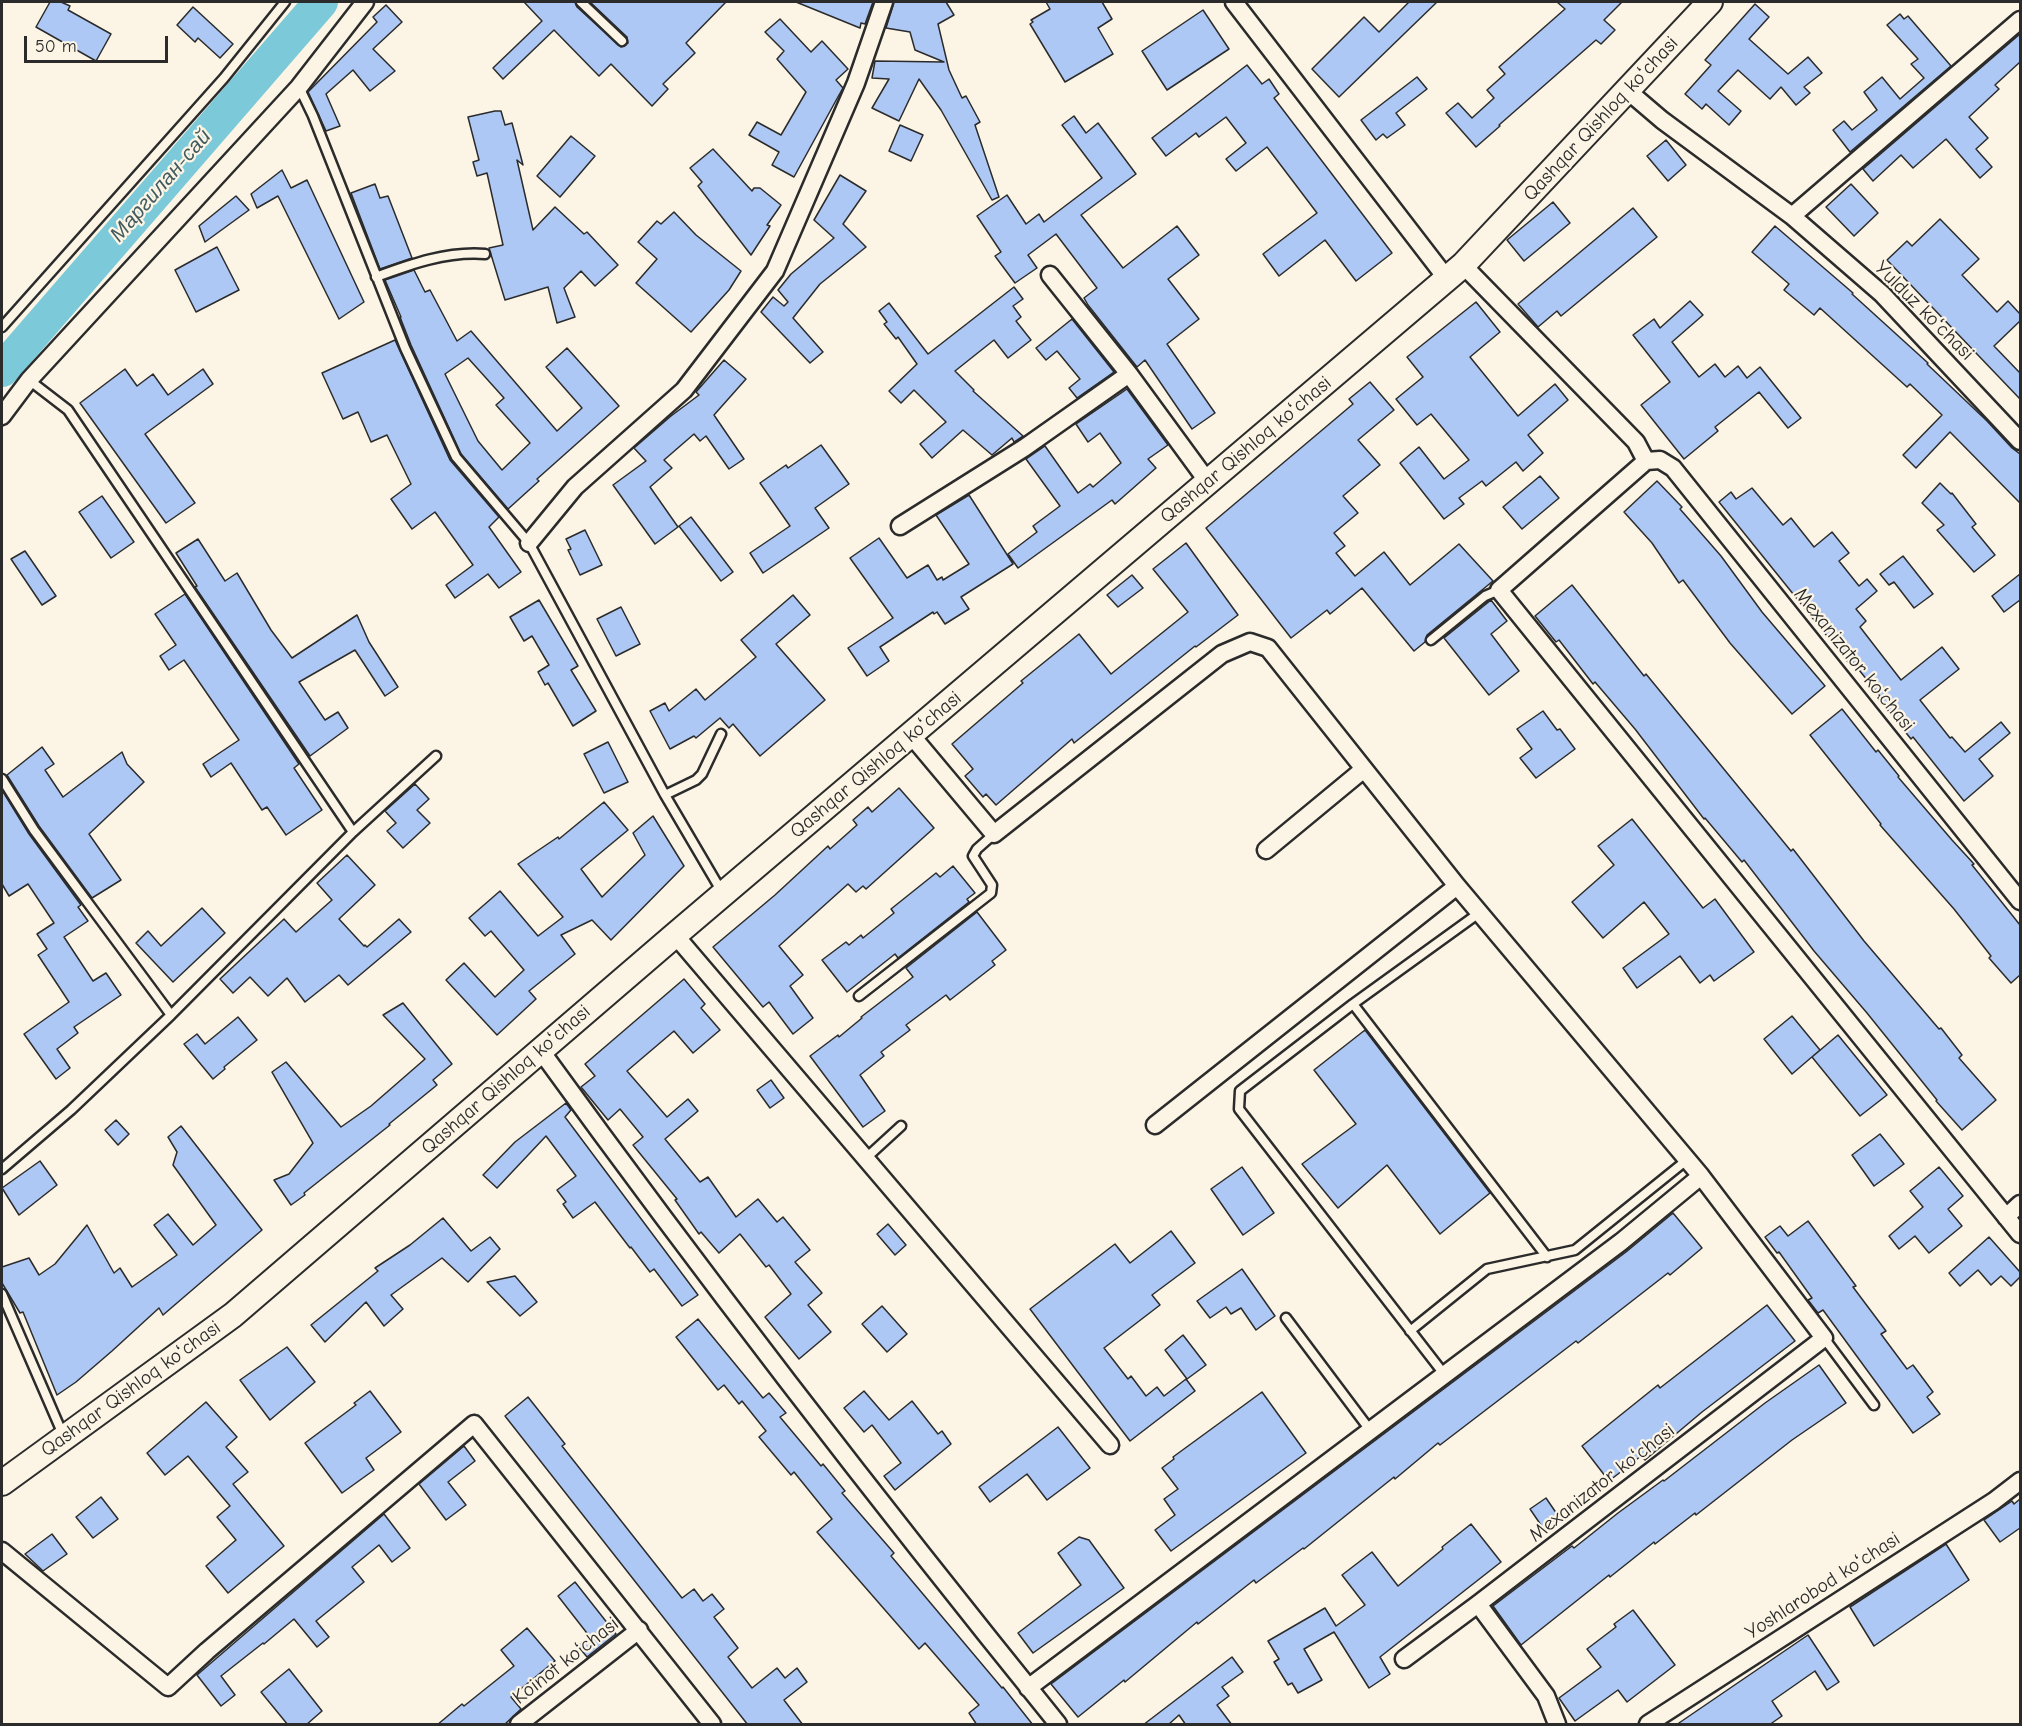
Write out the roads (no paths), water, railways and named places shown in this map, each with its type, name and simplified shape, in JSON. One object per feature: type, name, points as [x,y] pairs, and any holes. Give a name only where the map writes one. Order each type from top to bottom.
[{"type":"main road","name":"Qashqar Qishloq koʻchasi","points":[[2,1483],[233,1315],[675,935],[1455,272],[1710,2]]},
{"type":"street","points":[[2,416],[29,380],[299,87],[365,2]]},
{"type":"street","points":[[529,543],[575,488],[684,390],[775,271],[856,83],[884,2]]},
{"type":"street","points":[[1234,2],[1455,272],[1636,442],[1646,461],[1499,590],[2020,1234]]},
{"type":"street","points":[[1792,216],[2020,20]]},
{"type":"street","name":"Yulduz koʻchasi","points":[[1628,91],[1662,120],[1792,216],[1882,294],[2020,441]]},
{"type":"street","points":[[1050,275],[1129,374],[1208,482]]},
{"type":"street","points":[[900,526],[1024,448],[1129,374]]},
{"type":"street","name":"Mexanizator koʻchasi","points":[[1646,461],[1660,460],[1673,468],[2020,901]]},
{"type":"street","points":[[911,735],[994,834],[1222,654],[1250,642],[1268,648],[1479,913],[1688,1159],[1824,1338]]},
{"type":"street","points":[[1266,850],[1364,769]]},
{"type":"street","points":[[1155,1125],[1457,886]]},
{"type":"street","points":[[675,935],[1110,1445]]},
{"type":"street","points":[[541,1051],[638,1184],[931,1569],[1058,1725]]},
{"type":"street","points":[[1028,1689],[1621,1242],[1701,1176]]},
{"type":"street","points":[[2006,1216],[2020,1204]]},
{"type":"street","name":"Mexanizator koʻchasi","points":[[1404,1659],[1478,1605],[1824,1338]]},
{"type":"street","points":[[2,1551],[168,1687],[207,1651],[474,1424],[712,1725]]},
{"type":"street","name":"Yoshlarobod koʻchasi","points":[[1648,1725],[1994,1501],[2020,1481]]},
{"type":"street","points":[[1478,1605],[1546,1696],[1557,1725]]},
{"type":"street","name":"Koinot koʻchasi","points":[[519,1725],[639,1630]]},
{"type":"lane","points":[[2,327],[224,78],[285,2]]},
{"type":"lane","points":[[580,2],[622,41]]},
{"type":"lane","points":[[299,87],[313,116],[405,348],[456,457],[529,543],[665,795],[724,895]]},
{"type":"lane","points":[[376,277],[430,259],[471,253],[484,254]]},
{"type":"lane","points":[[29,380],[68,410],[353,832]]},
{"type":"lane","points":[[1431,640],[1485,596],[1499,590]]},
{"type":"lane","points":[[665,795],[696,780],[702,774],[721,734]]},
{"type":"lane","points":[[2,1169],[71,1110],[171,1015],[353,832],[435,756]]},
{"type":"lane","points":[[2,779],[34,830],[171,1015]]},
{"type":"lane","points":[[859,996],[991,893],[992,885],[973,856],[977,849],[994,834]]},
{"type":"lane","points":[[1444,1374],[1239,1109],[1240,1091],[1353,1004],[1479,913]]},
{"type":"lane","points":[[1353,1004],[1547,1257]]},
{"type":"lane","points":[[865,1159],[901,1126]]},
{"type":"lane","points":[[1410,1331],[1487,1269],[1575,1250],[1688,1159]]},
{"type":"lane","points":[[2,1294],[65,1437]]},
{"type":"lane","points":[[1286,1318],[1370,1430]]},
{"type":"lane","points":[[1824,1338],[1874,1405]]},
{"type":"lane","points":[[1546,1696],[1566,1725]]},
{"type":"waterway","name":"Маргилан-сай","points":[[2,370],[321,2]]}]
